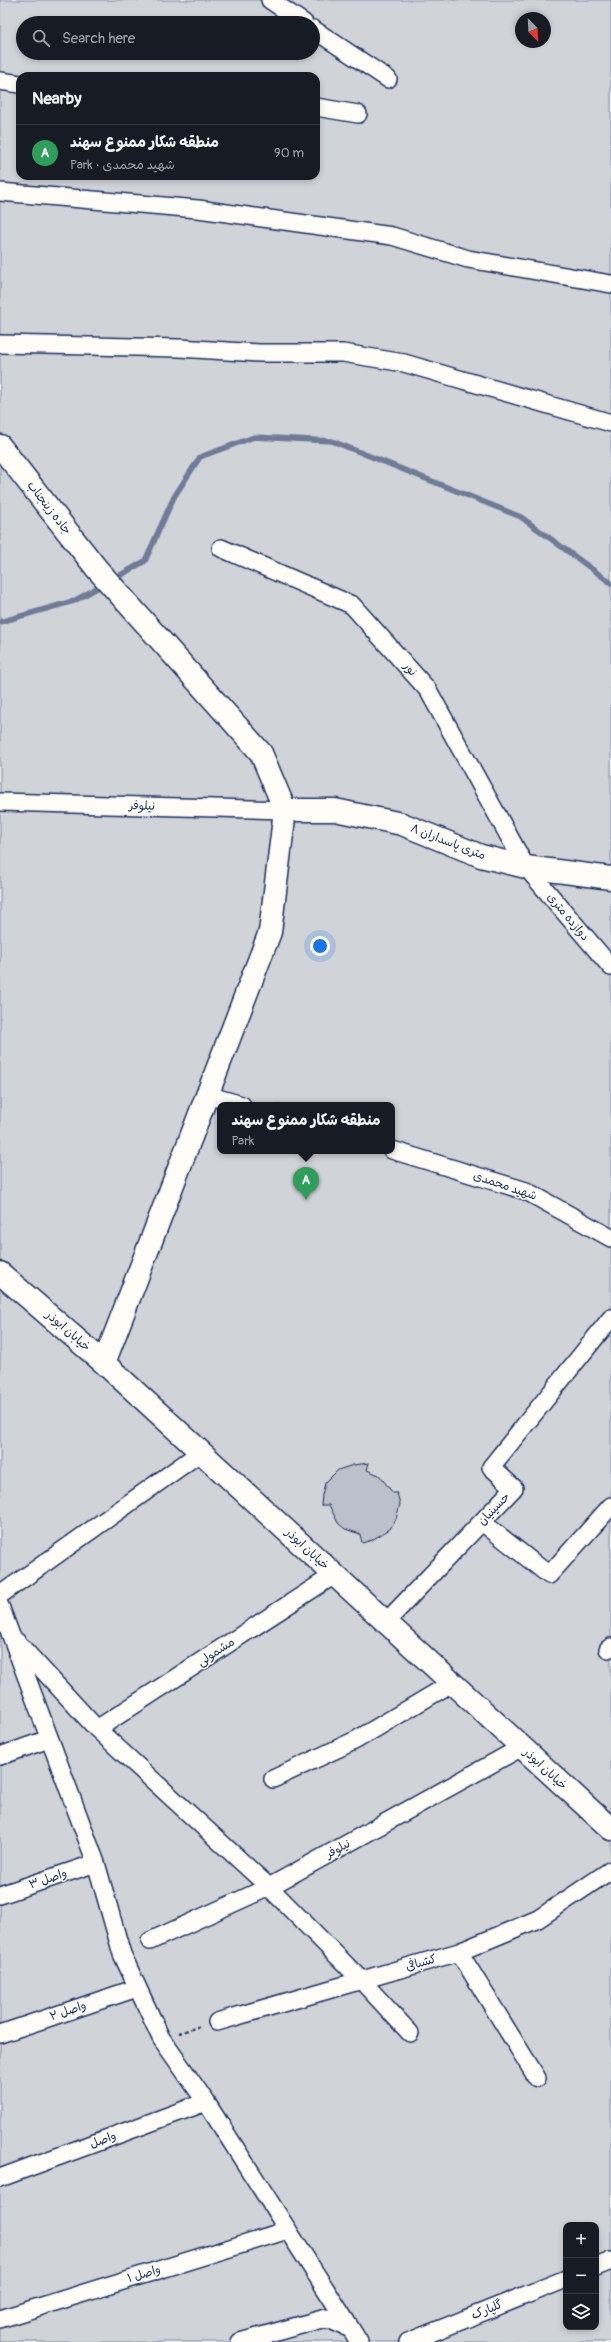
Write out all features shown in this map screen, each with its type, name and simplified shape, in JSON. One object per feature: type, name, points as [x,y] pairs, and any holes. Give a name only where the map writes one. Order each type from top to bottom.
[{"type":"street","points":[[270,0],[294,16]]},
{"type":"street","points":[[320,34],[388,79]]},
{"type":"street","points":[[0,81],[16,83]]},
{"type":"street","points":[[320,108],[358,114]]},
{"type":"street","points":[[0,192],[198,209],[392,236],[468,259],[611,284]]},
{"type":"street","points":[[0,344],[179,348],[259,353],[343,353],[404,364],[611,423]]},
{"type":"street","name":"جاده زینجناب","points":[[0,446],[97,569],[261,753],[285,810]]},
{"type":"street","name":"نور","points":[[221,548],[352,605],[428,690],[526,866]]},
{"type":"street","name":"نیلوفر","points":[[0,802],[285,810]]},
{"type":"street","points":[[104,1363],[270,932],[285,810]]},
{"type":"street","name":"۸ متری پاسداران","points":[[285,810],[335,810],[402,824],[481,856],[526,866],[611,878]]},
{"type":"street","name":"دوازده متری","points":[[526,866],[611,967]]},
{"type":"street","points":[[207,1095],[232,1102]]},
{"type":"street","name":"شهید محمدی","points":[[395,1151],[526,1191],[611,1238]]},
{"type":"street","name":"خیابان ابوذر","points":[[0,1273],[104,1363],[611,1829]]},
{"type":"street","name":"حسینیان","points":[[386,1622],[514,1488],[491,1467],[611,1318]]},
{"type":"street","points":[[0,1596],[201,1452]]},
{"type":"street","points":[[482,1522],[549,1575],[611,1506]]},
{"type":"street","name":"مشمولی","points":[[97,1729],[334,1575]]},
{"type":"street","points":[[1,1612],[11,1635],[96,1863],[122,1954],[160,2038],[206,2102],[355,2335]]},
{"type":"street","points":[[11,1635],[97,1729],[269,1887],[361,1980],[410,2033]]},
{"type":"street","points":[[273,1779],[356,1740],[452,1683]]},
{"type":"street","points":[[0,1756],[50,1739]]},
{"type":"street","name":"نیلوفر","points":[[150,1941],[269,1887],[522,1747]]},
{"type":"street","name":"واصل ۳","points":[[0,1895],[96,1863]]},
{"type":"street","name":"کشبافی","points":[[217,2022],[459,1952],[538,1918],[611,1870]]},
{"type":"street","points":[[459,1952],[537,2078]]},
{"type":"street","name":"واصل ۲","points":[[0,2034],[137,1988]]},
{"type":"street","name":"واصل","points":[[0,2178],[206,2102]]},
{"type":"street","name":"واصل ۱","points":[[0,2319],[288,2230]]},
{"type":"street","points":[[599,2266],[611,2261]]},
{"type":"street","name":"گلپارک","points":[[408,2342],[563,2280]]},
{"type":"street","points":[[240,2342],[326,2318],[355,2335]]},
{"type":"path","points":[[160,2038],[217,2022]]},
{"type":"shaded area","points":[[0,0],[611,0],[611,2342],[0,2342]]},
{"type":"building","points":[[369,1463],[367,1470],[379,1475],[393,1493],[397,1493],[400,1504],[396,1519],[390,1529],[372,1540],[362,1543],[360,1534],[345,1529],[338,1523],[329,1505],[321,1505],[325,1483],[338,1470],[353,1465]]},
{"type":"waterway","points":[[112,580],[145,561],[174,497],[200,457],[254,437],[332,441],[521,517],[611,583]]},
{"type":"waterway","points":[[0,622],[74,601],[104,584]]},
{"type":"place","name":"منطقه شکار ممنوع سهند","points":[[306,1200]]}]
